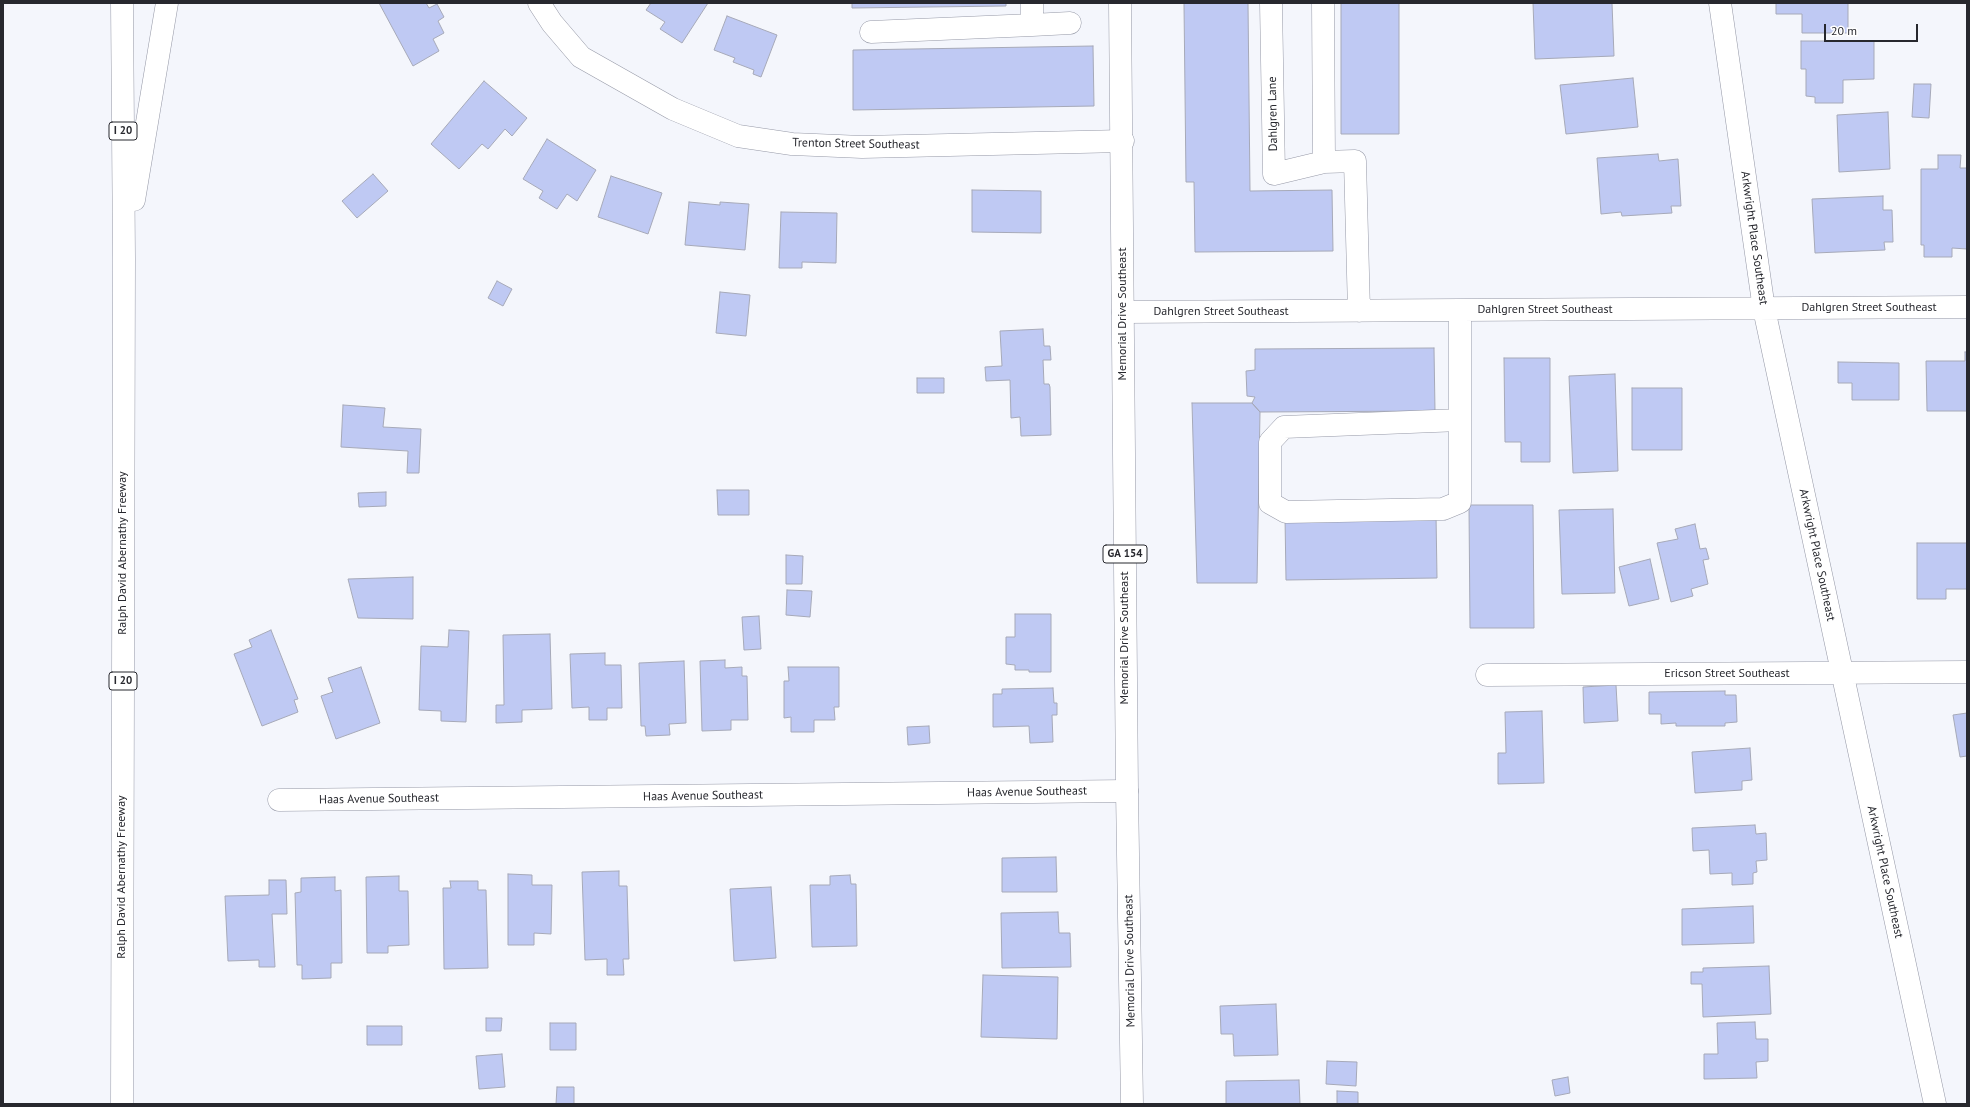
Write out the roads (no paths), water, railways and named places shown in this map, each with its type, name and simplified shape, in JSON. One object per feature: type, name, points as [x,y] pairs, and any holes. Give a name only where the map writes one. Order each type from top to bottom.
[{"type":"main road","name":"Ralph David Abernathy Freeway","points":[[122,3],[124,259],[122,1104]]},
{"type":"main road","points":[[124,259],[166,3]]},
{"type":"main road","name":"Trenton Street Southeast","points":[[539,3],[552,23],[581,57],[673,109],[738,136],[792,144],[862,147],[1123,141]]},
{"type":"main road","points":[[1032,3],[1032,25]]},
{"type":"main road","name":"Memorial Drive Southeast","points":[[1120,3],[1123,141],[1127,791],[1132,1104]]},
{"type":"main road","name":"Dahlgren Lane","points":[[1271,3],[1274,174],[1324,162],[1355,162],[1359,311]]},
{"type":"main road","points":[[1324,3],[1324,162]]},
{"type":"main road","name":"Arkwright Place Southeast","points":[[1720,3],[1764,310],[1935,1104]]},
{"type":"main road","points":[[871,32],[1070,23]]},
{"type":"main road","name":"Dahlgren Street Southeast","points":[[1123,312],[1764,310],[1967,307]]},
{"type":"main road","points":[[1460,311],[1460,420],[1460,502],[1443,509],[1286,512],[1270,503],[1270,442],[1284,427],[1460,420]]},
{"type":"main road","name":"Ericson Street Southeast","points":[[1487,675],[1842,674],[1967,672]]},
{"type":"main road","name":"Haas Avenue Southeast","points":[[279,800],[1127,791]]}]
